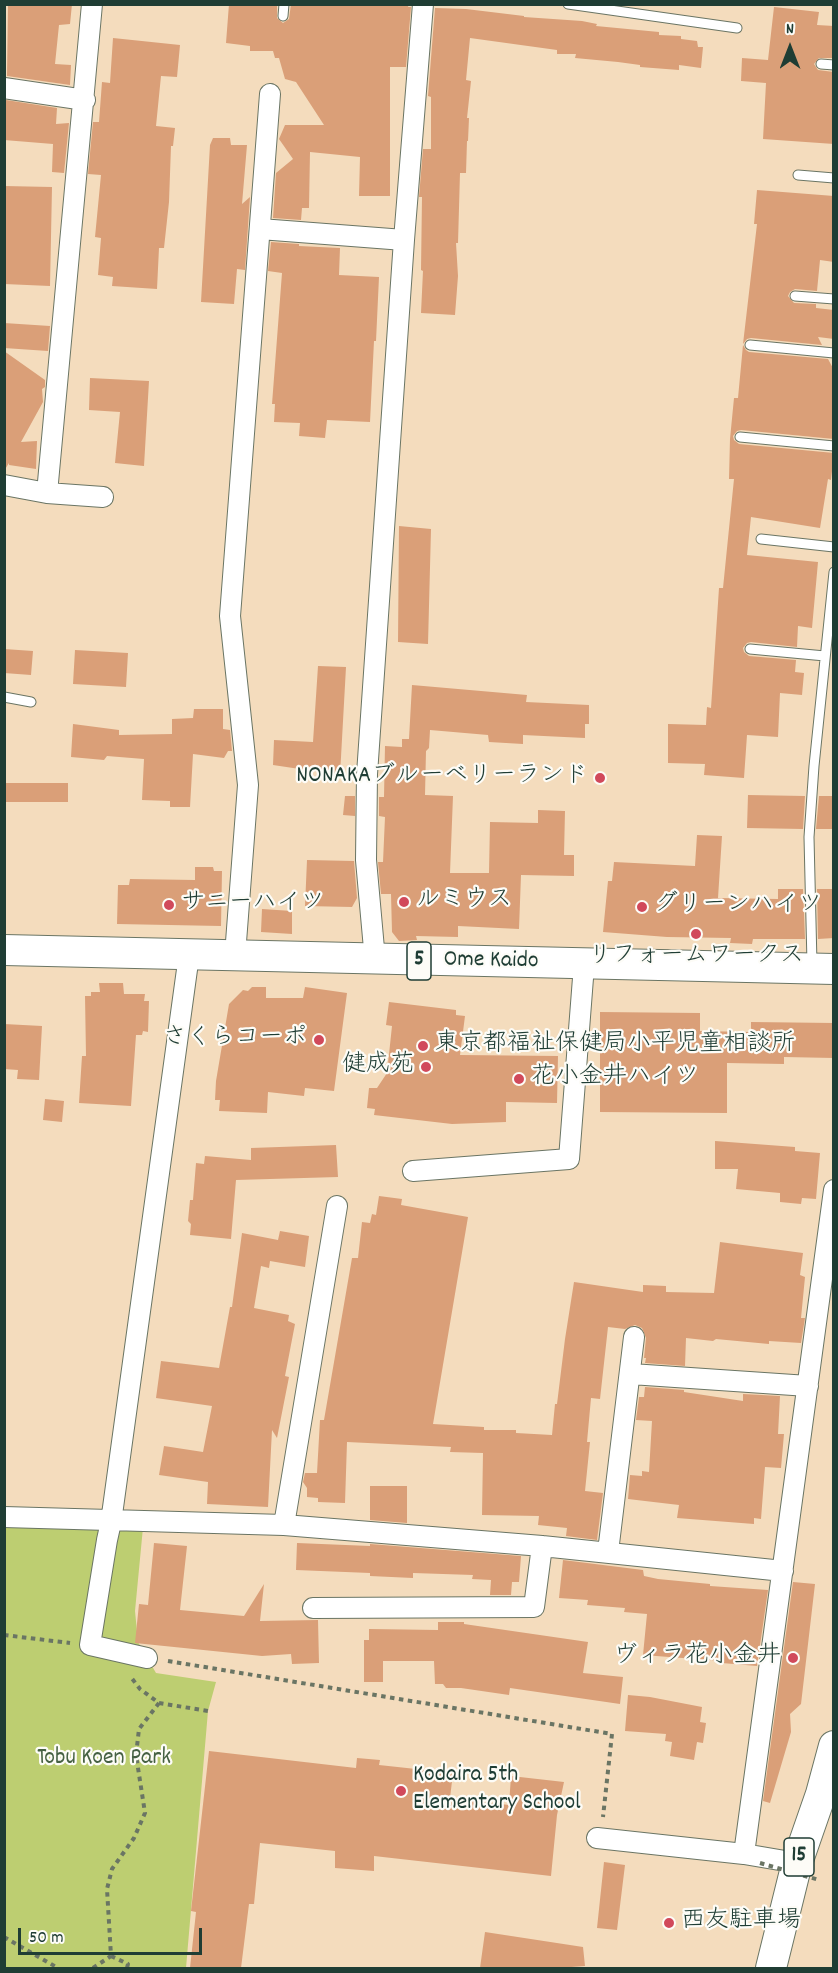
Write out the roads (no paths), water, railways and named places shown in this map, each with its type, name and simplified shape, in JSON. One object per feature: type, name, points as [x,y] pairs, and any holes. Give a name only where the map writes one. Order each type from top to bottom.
[{"type":"main road","name":"Ome Kaido","points":[[4,950],[823,969]]},
{"type":"main road","name":"15","points":[[771,1968],[808,1871],[827,1794],[834,1746]]},
{"type":"street","points":[[47,493],[93,4]]},
{"type":"street","points":[[375,960],[366,860],[367,774],[404,240],[423,4]]},
{"type":"street","points":[[4,88],[85,100]]},
{"type":"street","points":[[235,955],[248,785],[230,616],[270,94]]},
{"type":"street","points":[[260,229],[404,240]]},
{"type":"street","points":[[4,485],[47,493],[103,497]]},
{"type":"street","points":[[147,1658],[90,1645],[106,1540],[111,1522],[189,955]]},
{"type":"street","points":[[412,1171],[569,1159],[584,965]]},
{"type":"street","points":[[752,1858],[783,1570],[834,1190]]},
{"type":"street","points":[[284,1525],[337,1206]]},
{"type":"street","points":[[608,1552],[634,1337]]},
{"type":"street","points":[[631,1374],[808,1386]]},
{"type":"street","points":[[4,1517],[111,1522],[284,1525],[542,1546],[783,1570]]},
{"type":"street","points":[[313,1608],[534,1607],[542,1546]]},
{"type":"street","points":[[599,1833],[752,1858],[808,1871]]},
{"type":"lane","points":[[283,16],[284,4]]},
{"type":"lane","points":[[568,4],[737,28]]},
{"type":"lane","points":[[821,64],[834,65]]},
{"type":"lane","points":[[798,175],[834,178]]},
{"type":"lane","points":[[795,296],[834,299]]},
{"type":"lane","points":[[750,345],[834,353]]},
{"type":"lane","points":[[740,437],[834,446]]},
{"type":"lane","points":[[761,539],[834,547]]},
{"type":"lane","points":[[823,969],[809,837],[834,572]]},
{"type":"lane","points":[[750,649],[825,656]]},
{"type":"lane","points":[[4,697],[31,702]]},
{"type":"place","name":"NONAKAブルーベリーランド","points":[[600,778]]},
{"type":"place","name":"ルミウス","points":[[404,902]]},
{"type":"place","name":"サニーハイツ","points":[[169,905]]},
{"type":"place","name":"グリーンハイツ","points":[[642,907]]},
{"type":"place","name":"リフォームワークス","points":[[696,934]]},
{"type":"place","name":"さくらコーポ","points":[[319,1040]]},
{"type":"place","name":"東京都福祉保健局小平児童相談所","points":[[423,1046]]},
{"type":"place","name":"健成苑","points":[[426,1067]]},
{"type":"place","name":"花小金井ハイツ","points":[[519,1079]]},
{"type":"place","name":"ヴィラ花小金井","points":[[793,1658]]},
{"type":"place","name":"Kodaira 5th Elementary School","points":[[401,1791]]},
{"type":"place","name":"西友駐車場","points":[[669,1923]]},
{"type":"park label","name":"Tobu Koen Park","points":[[104,1760]]}]
